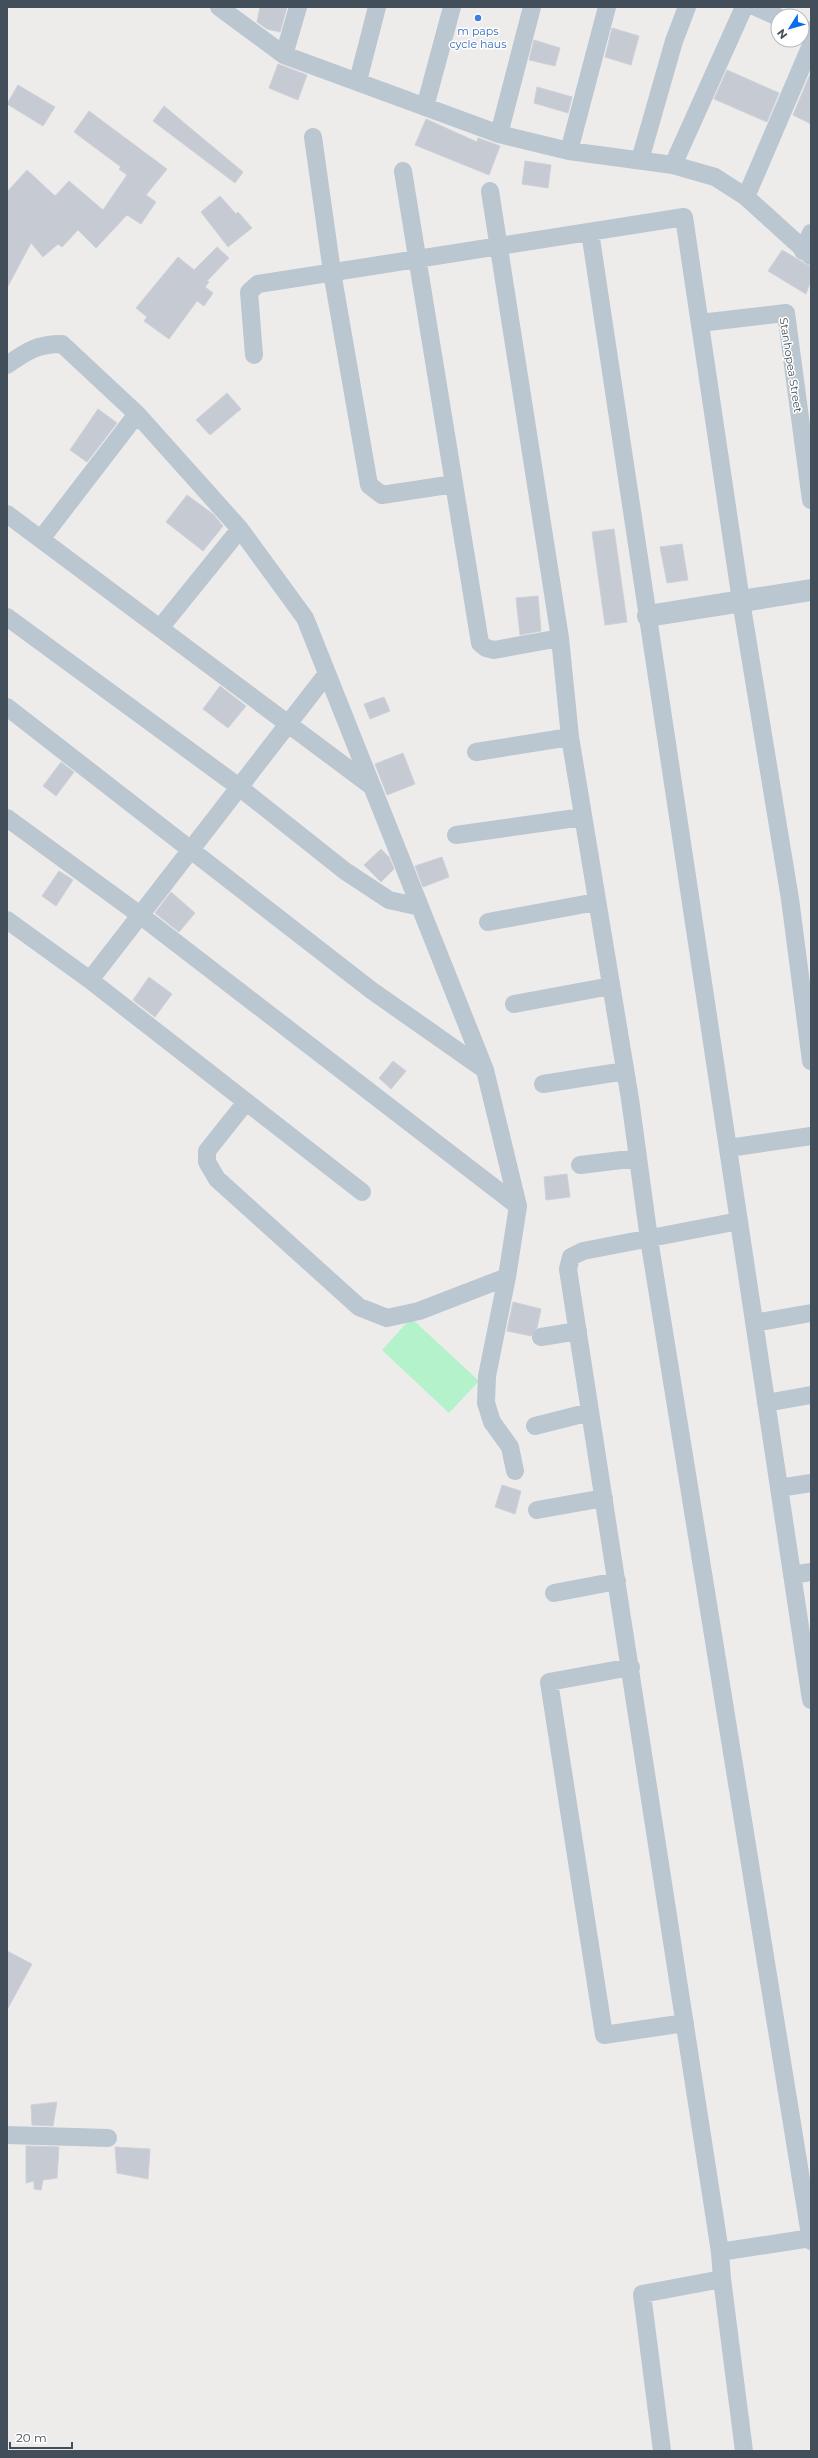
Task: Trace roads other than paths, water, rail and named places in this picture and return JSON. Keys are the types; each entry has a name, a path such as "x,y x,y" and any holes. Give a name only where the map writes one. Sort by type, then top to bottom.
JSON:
{"street":[{"path":"284,54 298,7"},
{"path":"358,81 377,7"},
{"path":"425,107 452,7"},
{"path":"499,134 532,7"},
{"path":"569,151 607,7"},
{"path":"640,160 674,41 687,7"},
{"path":"673,165 744,7"},
{"path":"756,7 770,13"},
{"path":"221,8 284,54 499,134 569,151 673,165 715,177 746,197 807,254"},
{"path":"746,197 811,45"},
{"path":"313,137 332,272 369,485 382,495 454,484"},
{"path":"403,171 480,643 486,648 494,650 560,638"},
{"path":"490,191 560,638 570,737 625,1071 649,1239 811,2241"},
{"path":"254,355 249,292 258,284 684,217 742,601 790,899 811,1061"},
{"path":"590,232 792,1575 808,1658 811,1700"},
{"path":"807,254 811,233"},
{"name":"Stanhopea Street","path":"700,324 786,314 811,500"},
{"path":"7,364 26,351 44,344 62,344 137,414 240,529 305,618 326,675 485,1070 518,1206 507,1277 487,1376 486,1402 492,1422 510,1447 516,1471"},
{"path":"41,539 137,414"},
{"path":"7,514 371,785"},
{"path":"160,628 240,529"},
{"path":"648,616 811,590"},
{"path":"7,617 239,787 358,879 389,900 420,908"},
{"path":"90,980 326,675"},
{"path":"7,707 371,990 485,1070"},
{"path":"476,752 570,737"},
{"path":"456,835 583,817"},
{"path":"7,818 140,915 518,1206"},
{"path":"488,922 596,902"},
{"path":"7,920 90,980 362,1192"},
{"path":"514,1004 610,986"},
{"path":"543,1084 625,1071"},
{"path":"246,1102 207,1151 207,1162 217,1179 359,1307 387,1318 419,1311 507,1277"},
{"path":"728,1148 811,1136"},
{"path":"580,1165 638,1158"},
{"path":"739,1221 583,1251 571,1257 568,1269 631,1667 720,2252 722,2279 744,2451"},
{"path":"754,1323 811,1314"},
{"path":"541,1337 578,1331"},
{"path":"766,1403 811,1395"},
{"path":"534,1426 590,1412"},
{"path":"779,1488 811,1484"},
{"path":"537,1510 604,1498"},
{"path":"792,1575 811,1572"},
{"path":"554,1593 617,1581"},
{"path":"631,1667 549,1682 604,2035 685,2023"},
{"path":"7,2135 108,2138"},
{"path":"720,2252 811,2238"},
{"path":"662,2451 642,2294 722,2279"}],"place":[{"name":"m paps cycle haus","path":"478,18"}]}
